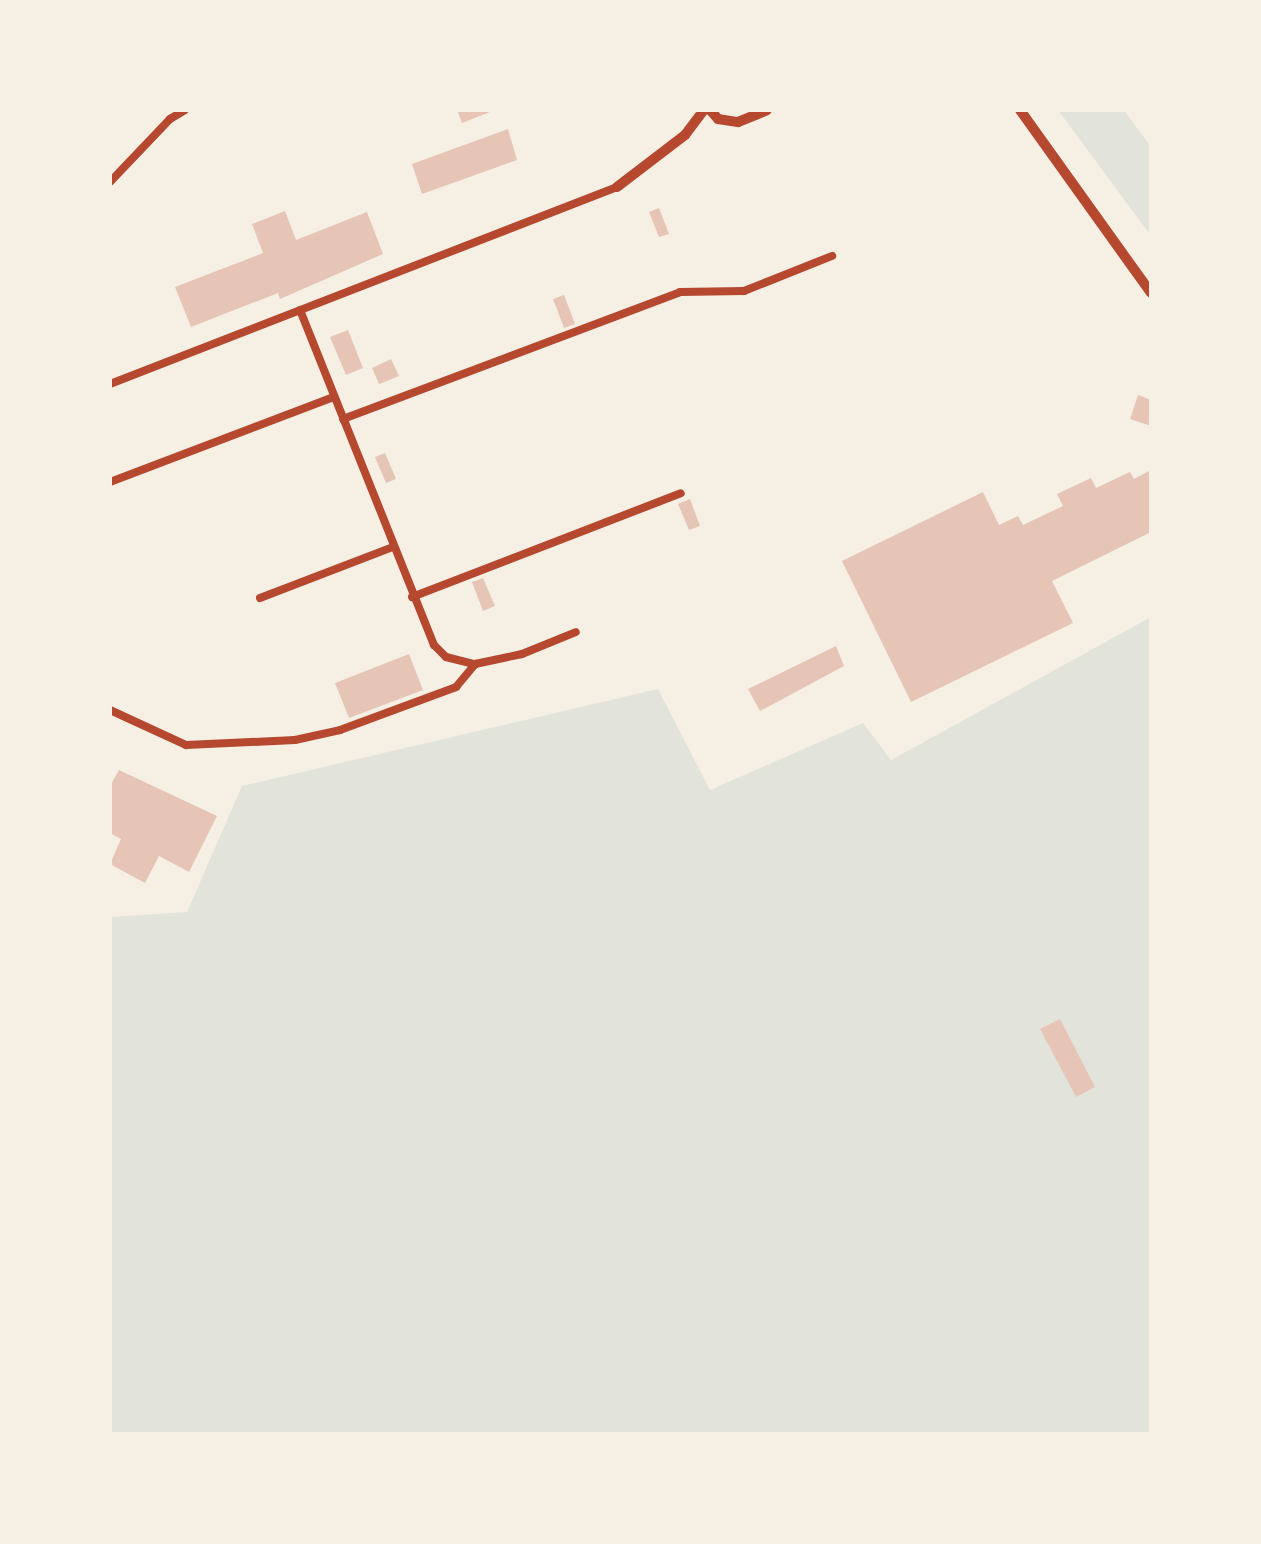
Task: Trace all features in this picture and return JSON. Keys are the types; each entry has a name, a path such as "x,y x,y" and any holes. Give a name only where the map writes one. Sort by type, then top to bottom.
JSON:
{"street":[{"path":"617,187 685,135 707,110 718,118 738,122 767,110"},
{"path":"1020,110 1151,293"}],"lane":[{"path":"110,182 170,119 185,110"},
{"path":"110,384 617,187"},
{"path":"342,419 680,292 744,291 832,256"},
{"path":"300,310 434,645 446,657 475,664 522,654 576,632"},
{"path":"110,482 334,397"},
{"path":"412,597 680,493"},
{"path":"260,598 392,548"},
{"path":"110,710 186,745 295,740 340,730 456,687 475,664"}],"shaded area":[{"path":"1058,110 1124,110 1151,147 1151,236"},
{"path":"1151,617 1151,1434 110,1434 110,917 187,912 242,786 658,689 710,790 863,723 891,760"}],"building":[{"path":"457,110 495,110 462,123"},
{"path":"508,129 517,160 422,194 412,164"},
{"path":"659,208 669,234 659,237 649,212"},
{"path":"285,211 296,240 367,212 383,254 280,299 278,293 191,327 175,287 263,253 252,224"},
{"path":"564,295 575,324 564,328 553,299"},
{"path":"348,330 363,368 346,375 330,337"},
{"path":"391,359 399,376 379,384 372,368"},
{"path":"1138,395 1151,400 1151,426 1130,419"},
{"path":"385,453 396,479 386,483 375,457"},
{"path":"1151,470 1151,532 1052,581 1073,623 911,702 842,561 983,492 999,525 1018,516 1023,525 1063,506 1057,494 1091,478 1096,488 1130,472 1134,479"},
{"path":"690,499 700,526 689,530 678,504"},
{"path":"483,578 495,606 483,611 472,582"},
{"path":"836,646 844,666 760,711 748,689"},
{"path":"409,654 423,690 349,718 335,683"},
{"path":"119,770 217,816 189,872 159,856 145,883 110,864 121,839 110,833 110,786"},
{"path":"1060,1019 1095,1087 1076,1097 1040,1029"}]}
